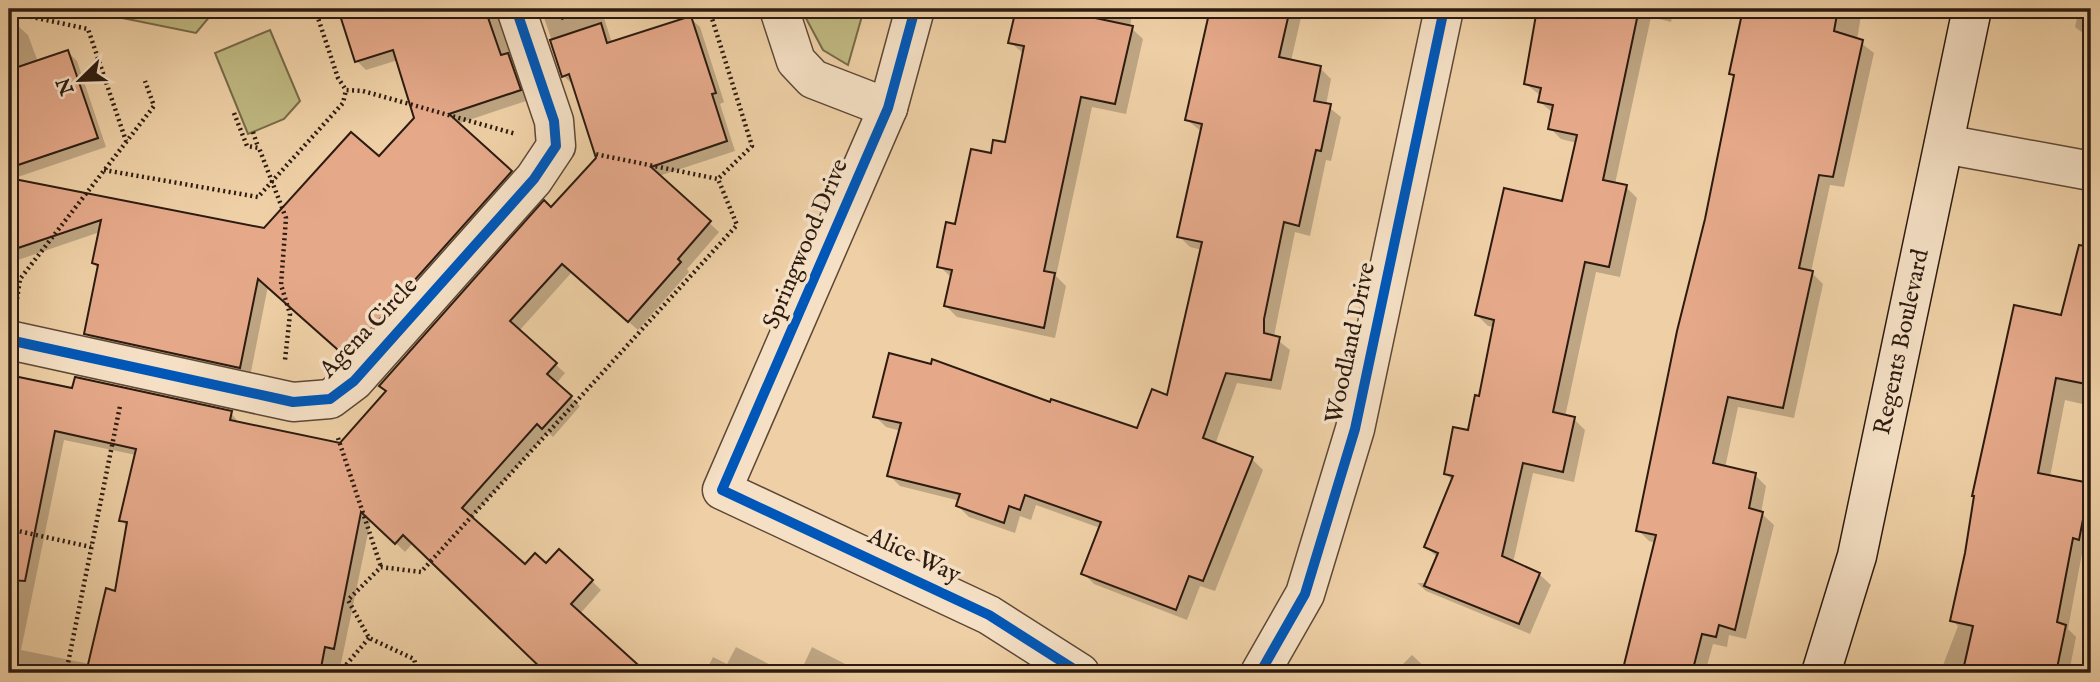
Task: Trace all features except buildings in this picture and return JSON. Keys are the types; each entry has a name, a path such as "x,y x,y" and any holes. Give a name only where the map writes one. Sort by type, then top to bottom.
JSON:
{"street":[{"name":"Agena Circle","path":"9,341 293,402 325,400 354,381 534,178 556,146 554,121 516,9"},
{"path":"779,9 796,61 813,79 888,108"},
{"name":"Springwood Drive","path":"722,490 888,108 915,9"},
{"name":"Woodland Drive","path":"1260,673 1305,594 1354,429 1444,9"},
{"name":"Regents Boulevard","path":"1821,673 1857,556 1972,9"},
{"path":"1944,144 2091,171"},
{"name":"Alice Way","path":"722,490 989,615 1080,673"}],"path":[{"path":"315,9 338,78 346,90"},
{"path":"709,9 752,146 718,178"},
{"path":"9,12 88,29 126,142"},
{"path":"9,341 20,279 153,106 145,81"},
{"path":"234,113 247,146 259,148"},
{"path":"253,132 286,218 281,285 290,314 290,332 279,399"},
{"path":"66,673 128,366"},
{"path":"325,400 381,567"},
{"path":"9,529 91,547"},
{"path":"339,673 369,638"}],"shaded area":[{"path":"78,9 216,9 196,33"},
{"path":"801,9 864,9 848,65 823,50"},
{"path":"270,30 300,101 284,119 248,134 215,53"}],"cycle path":[{"path":"9,340 293,402 330,399 354,381 534,179 556,146 554,121 516,9"},
{"path":"915,9 888,108 722,490 989,615 1080,673"},
{"path":"1260,673 1305,594 1355,429 1444,9"}]}
